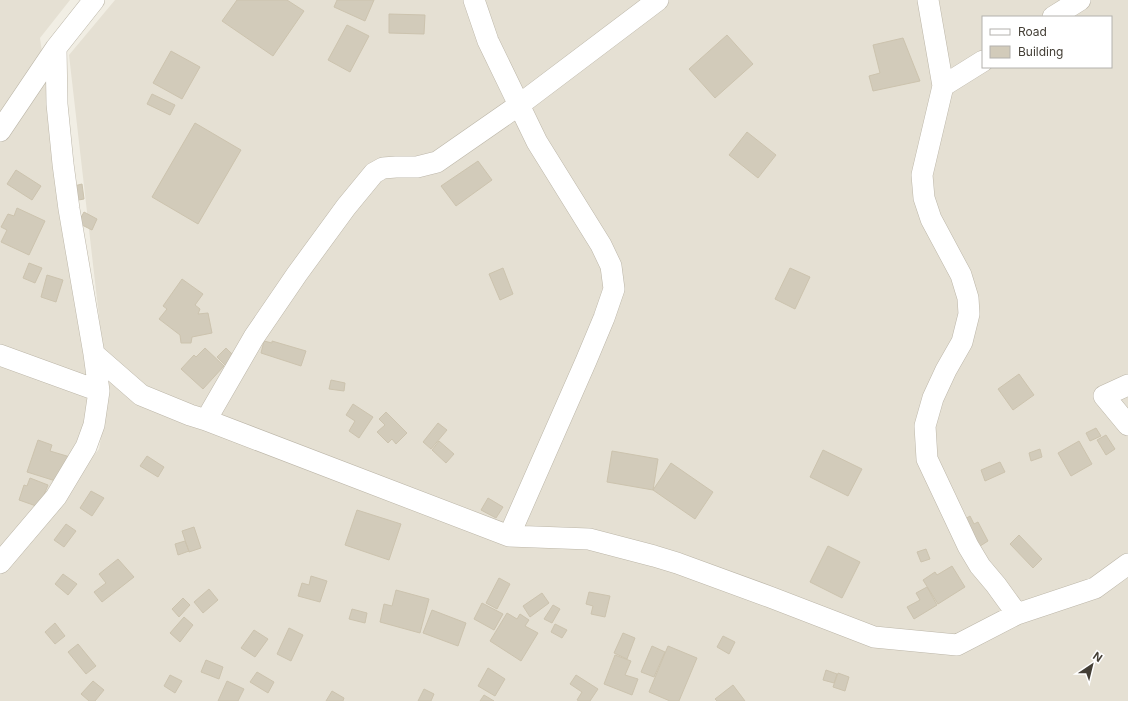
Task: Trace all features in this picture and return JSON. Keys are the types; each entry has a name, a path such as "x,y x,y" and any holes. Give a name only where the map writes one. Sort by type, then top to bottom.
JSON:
{"street":[{"path":"0,131 56,48 94,0"},
{"path":"474,0 488,41 537,142 611,266 614,288 604,318 508,536"},
{"path":"206,420 254,337 292,280 346,206 374,172 383,168 417,167 437,162 519,106 658,0"},
{"path":"928,0 943,86 922,175 924,198 931,219 961,275 968,298 968,314 962,342 946,370 933,398 925,426 927,459 968,546 980,566 1017,614"},
{"path":"1055,16 1080,0"},
{"path":"0,563 56,497 86,447 94,425 100,391 62,164 57,104 56,48"},
{"path":"943,86 982,62"},
{"path":"94,354 141,395 508,536 589,539 654,556 763,594 874,637 957,645 1017,614 1095,588 1128,564"},
{"path":"0,355 100,391"},
{"path":"1128,385 1104,396 1128,425"}],"shaded area":[{"path":"0,0 70,0 40,38 91,388 87,418 60,477 0,547"},
{"path":"115,0 1128,0 1128,701 0,701 0,569 99,449 108,395 69,55"}],"building":[{"path":"237,0 287,0 304,11 273,56 222,21"},
{"path":"337,0 374,0 365,21 334,7"},
{"path":"389,14 425,15 424,34 389,33"},
{"path":"347,25 369,36 350,72 328,60"},
{"path":"727,35 753,64 715,98 689,69"},
{"path":"903,38 920,81 873,91 869,76 880,73 873,45"},
{"path":"171,51 200,67 182,99 153,83"},
{"path":"152,94 175,105 170,115 147,104"},
{"path":"195,123 241,150 198,224 152,197"},
{"path":"747,132 776,155 758,178 729,155"},
{"path":"478,161 492,180 456,206 441,186"},
{"path":"16,170 41,186 32,200 7,184"},
{"path":"82,184 84,199 73,201 70,187"},
{"path":"17,208 45,221 29,255 1,242 7,230 1,227 8,214 14,216"},
{"path":"84,212 97,219 92,230 78,223"},
{"path":"29,263 42,268 35,283 23,278"},
{"path":"503,268 513,294 500,300 489,274"},
{"path":"790,268 810,277 795,309 775,299"},
{"path":"47,275 63,280 56,302 41,297"},
{"path":"182,279 203,294 195,305 200,309 198,314 208,313 212,333 192,337 191,343 181,343 180,335 159,319 167,309 163,306"},
{"path":"264,341 272,343 272,341 306,351 301,366 261,353"},
{"path":"205,348 224,366 203,389 181,369 194,355 196,357"},
{"path":"226,348 236,358 227,367 217,357"},
{"path":"1019,374 1034,395 1013,410 998,389"},
{"path":"331,380 345,383 344,391 329,389"},
{"path":"353,404 373,417 359,438 349,431 355,421 346,415"},
{"path":"386,412 407,433 396,444 392,439 388,443 377,432 385,425 379,419"},
{"path":"438,423 447,430 431,449 423,442"},
{"path":"1096,428 1101,436 1090,441 1086,433"},
{"path":"1106,435 1115,449 1106,455 1097,440"},
{"path":"38,440 52,445 50,451 70,457 62,483 27,472"},
{"path":"439,441 454,454 446,463 432,450"},
{"path":"1079,441 1092,464 1071,476 1058,453"},
{"path":"1040,449 1042,457 1031,461 1029,453"},
{"path":"823,450 862,469 848,496 810,477"},
{"path":"612,451 658,459 653,490 607,482"},
{"path":"147,456 164,467 158,477 140,466"},
{"path":"1000,462 1005,472 985,481 981,470"},
{"path":"671,463 713,492 695,519 653,490"},
{"path":"30,478 48,485 39,507 19,500 24,485 27,486"},
{"path":"91,491 104,498 92,516 80,508"},
{"path":"488,498 503,507 496,518 481,510"},
{"path":"357,510 401,524 389,560 345,545"},
{"path":"970,516 974,524 978,522 988,541 977,548 962,521"},
{"path":"66,524 76,531 64,547 54,540"},
{"path":"194,527 201,548 189,552 182,531"},
{"path":"1019,535 1042,559 1033,568 1010,544"},
{"path":"185,541 189,551 178,555 175,544"},
{"path":"828,546 860,562 842,598 810,582"},
{"path":"926,549 930,559 921,562 917,552"},
{"path":"118,559 134,577 102,602 94,592 106,583 99,574"},
{"path":"952,566 965,587 938,604 923,580 935,572 937,575"},
{"path":"63,574 77,584 68,595 55,584"},
{"path":"311,576 327,581 320,602 298,596 302,583 309,585"},
{"path":"499,578 510,584 497,609 486,603"},
{"path":"927,587 937,605 914,619 907,607 920,600 916,593"},
{"path":"209,589 218,600 203,613 194,602"},
{"path":"396,590 429,599 420,633 380,622 384,604 392,606"},
{"path":"589,592 610,596 605,617 591,614 593,606 586,604"},
{"path":"542,593 549,603 530,617 523,606"},
{"path":"183,598 190,605 179,617 172,609"},
{"path":"482,603 503,614 494,630 474,619"},
{"path":"553,605 560,609 552,623 544,619"},
{"path":"352,609 367,613 365,623 349,619"},
{"path":"432,610 466,623 458,646 423,633"},
{"path":"507,613 517,619 520,614 529,620 525,626 538,633 521,661 490,641"},
{"path":"184,617 193,625 180,642 170,633"},
{"path":"55,623 65,636 55,644 45,632"},
{"path":"555,624 567,630 562,638 551,632"},
{"path":"289,628 303,635 291,661 277,654"},
{"path":"254,630 268,639 255,657 241,648"},
{"path":"623,633 635,638 627,659 614,653"},
{"path":"723,636 735,642 729,654 717,647"},
{"path":"78,644 96,666 86,674 68,652"},
{"path":"652,646 665,652 654,677 641,672"},
{"path":"668,646 697,658 679,701 670,701 649,692"},
{"path":"615,655 631,661 625,675 638,679 632,695 604,684"},
{"path":"206,660 223,667 219,679 201,672"},
{"path":"488,668 505,679 495,696 478,686"},
{"path":"826,670 837,674 834,683 823,680"},
{"path":"257,672 274,682 268,693 250,682"},
{"path":"838,673 849,677 845,691 833,687"},
{"path":"170,675 182,681 175,693 164,686"},
{"path":"576,675 598,689 590,701 577,700 582,692 570,684"},
{"path":"93,681 104,690 95,701 89,701 81,694"},
{"path":"227,681 244,689 238,701 218,701"},
{"path":"733,685 745,701 717,701 715,699"},
{"path":"424,689 434,694 431,701 418,701"},
{"path":"332,691 344,698 343,701 326,701"},
{"path":"484,695 494,701 480,701"}]}
